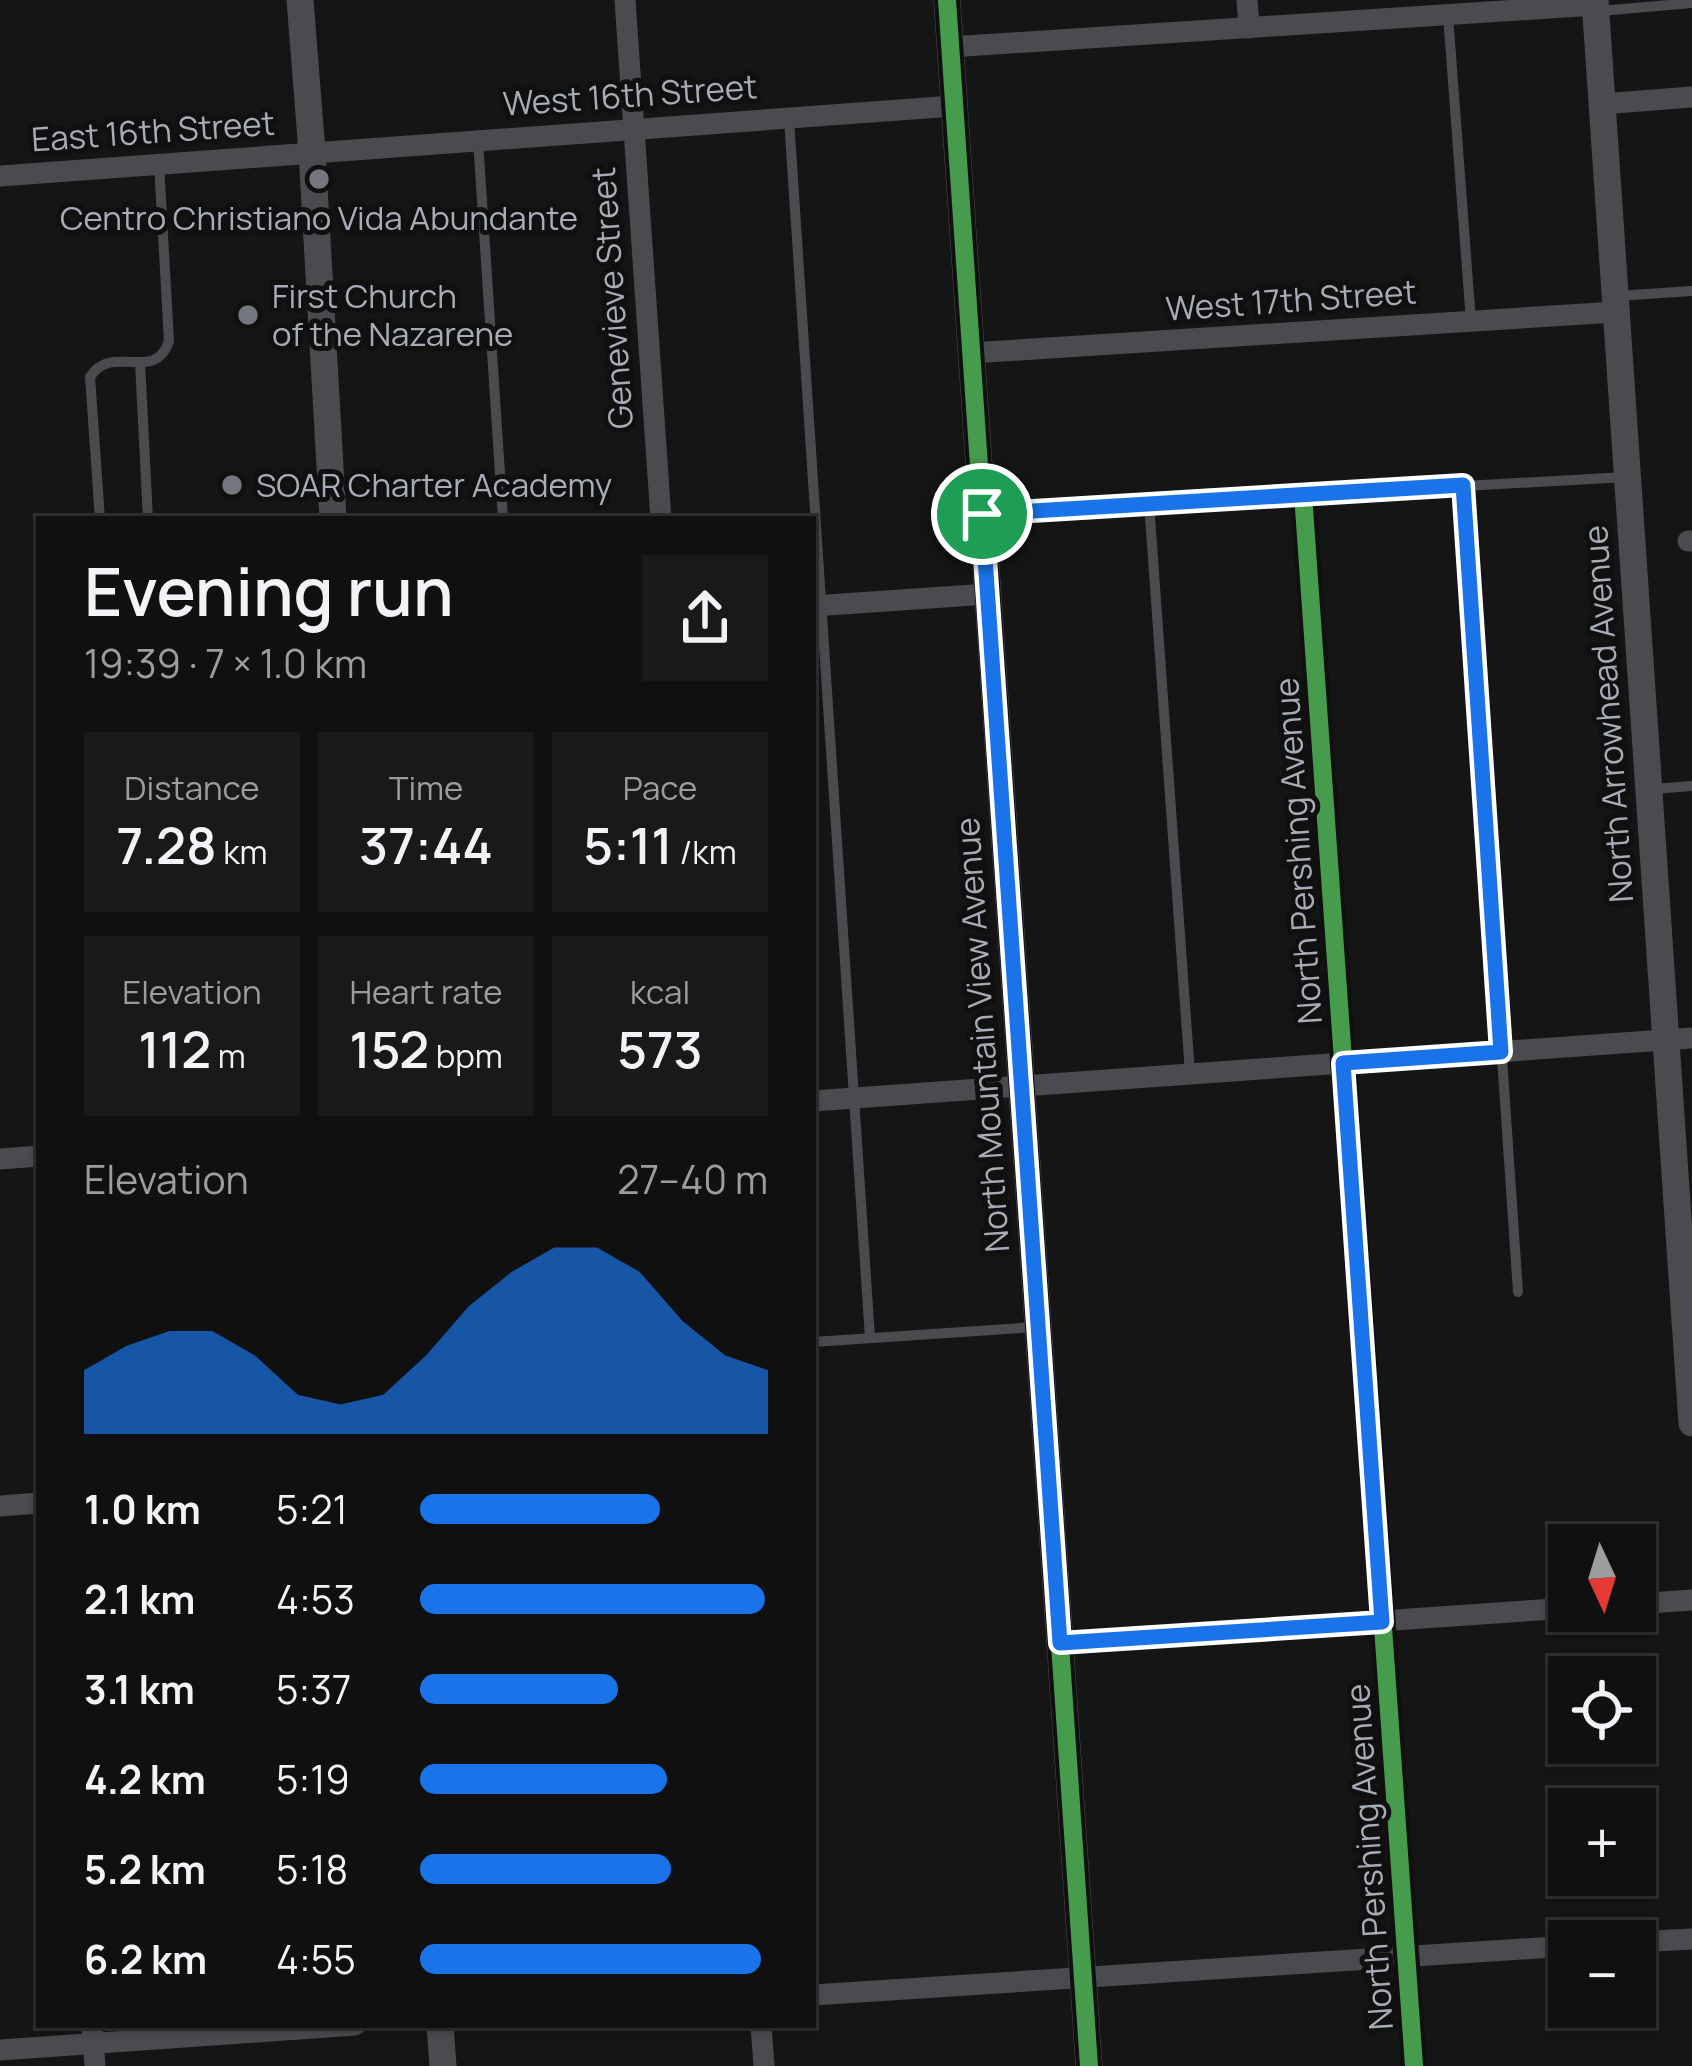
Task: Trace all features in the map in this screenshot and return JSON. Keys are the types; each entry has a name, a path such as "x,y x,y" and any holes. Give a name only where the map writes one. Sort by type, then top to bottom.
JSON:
{"street":[{"path":"300,0 334,516"},
{"name":"Genevieve Street","path":"625,0 661,516"},
{"name":"North Mountain View Avenue","path":"947,0 1089,2066"},
{"path":"1247,0 1249,28"},
{"path":"950,47 1596,6"},
{"name":"North Arrowhead Avenue","path":"1596,6 1650,789 1679,1039 1692,1423"},
{"path":"1602,104 1692,97"},
{"name":"West 16th Street","path":"312,152 954,106"},
{"name":"East 16th Street","path":"0,176 312,152"},
{"name":"West 17th Street","path":"971,353 1471,322 1615,304"},
{"name":"North Pershing Avenue","path":"1303,494 1414,2066"},
{"path":"817,605 988,594"},
{"path":"816,1101 1679,1039"},
{"path":"0,1159 36,1156"},
{"path":"0,1506 36,1503"},
{"path":"1656,1603 1692,1600"},
{"path":"1060,1643 1548,1610"},
{"path":"1656,1941 1692,1939"},
{"path":"816,1995 1548,1947"},
{"path":"0,2050 316,2028"},
{"path":"440,2028 443,2066"},
{"path":"761,2028 764,2066"}],"lane":[{"path":"1596,6 1692,3"},
{"path":"1448,15 1471,322"},
{"path":"789,116 812,516"},
{"path":"478,140 503,516"},
{"path":"100,516 90,377 106,362 156,361 164,356 169,341 159,164"},
{"path":"1615,304 1692,291"},
{"path":"140,362 148,516"},
{"path":"982,514 1627,477"},
{"path":"1463,485 1518,1292"},
{"path":"1149,502 1190,1075"},
{"path":"817,605 870,1338"},
{"path":"1650,789 1692,786"},
{"path":"816,1342 1038,1327"}],"cycle path":[{"path":"947,0 1089,2066"},
{"path":"1303,494 1414,2066"}],"place":[{"name":"Centro Christiano Vida Abundante","path":"319,179"},
{"name":"First Church of the Nazarene","path":"248,315"},
{"name":"SOAR Charter Academy","path":"232,485"}],"route":[{"path":"1463,485 1501,1052 1343,1063 1382,1622 1060,1643 982,514 1463,485"}]}
